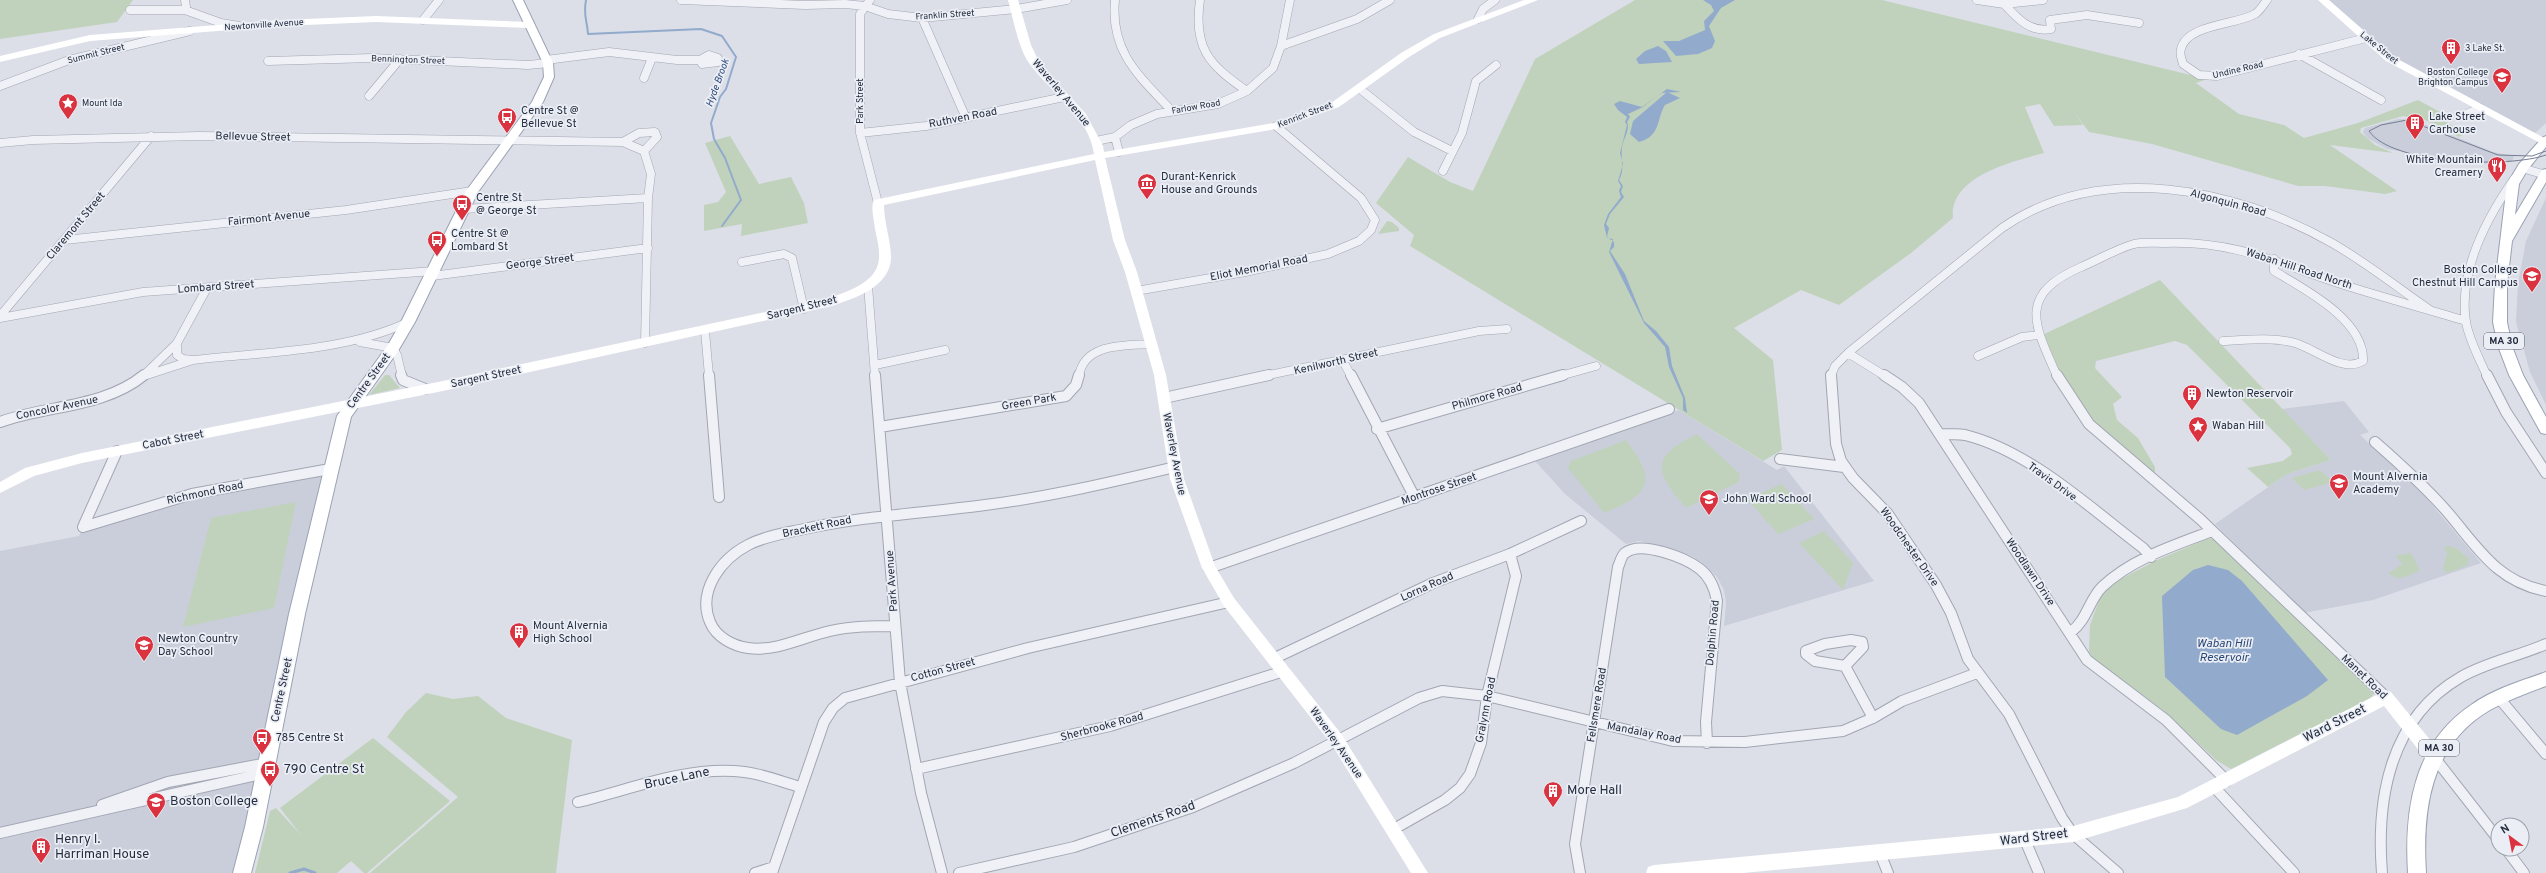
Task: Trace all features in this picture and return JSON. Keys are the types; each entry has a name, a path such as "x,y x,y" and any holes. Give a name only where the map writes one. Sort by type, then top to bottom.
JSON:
{"main road":[{"name":"Centre Street","path":"242,873 266,768 297,614 340,427 350,405 393,348 408,322 472,191 541,95 549,77 547,62 518,0"},
{"name":"MA 30","path":"2545,142 2519,172 2512,188 2507,244 2500,296 2502,333 2518,380 2546,429"},
{"name":"MA 30","path":"2507,244 2530,198 2546,174"},
{"name":"MA 30","path":"2417,873 2414,834 2416,807 2434,757 2445,740 2464,719 2476,710 2499,698 2546,679"}],"street":[{"path":"423,20 439,0"},
{"name":"Franklin Street","path":"680,0 805,5 844,2 865,6 888,14 922,18 1014,5 1067,0"},
{"name":"Park Street","path":"870,0 860,14 860,132 878,202"},
{"path":"1115,0 1113,25 1120,51 1172,111"},
{"path":"1200,0 1197,28 1203,51 1219,70 1247,91"},
{"name":"Farlow Road","path":"1096,141 1115,137 1144,119 1172,111 1218,104 1247,91 1273,68 1281,46 1290,0"},
{"path":"1281,46 1296,39 1357,20 1390,0"},
{"path":"1478,19 1483,9 1495,0"},
{"name":"Kenrick Street","path":"1100,156 1276,126 1320,111 1360,89 1419,45 1478,19 1533,0"},
{"path":"1977,0 2004,4 2042,0"},
{"name":"Undine Road","path":"2267,0 2259,11 2248,18 2198,32 2188,37 2180,50 2182,62 2196,74 2212,77 2366,38"},
{"name":"Lake Street","path":"2323,0 2396,63 2545,142"},
{"path":"2004,4 2027,25 2046,31 2051,29 2050,20 2087,15 2139,23"},
{"name":"Waverley Avenue","path":"1014,5 1026,44 1035,66 1082,116 1096,141 1119,240 1136,291 1151,344 1164,398 1174,467 1182,498 1208,568 1229,602 1275,658 1337,740 1394,829 1420,873"},
{"path":"130,10 185,6 221,23 240,26"},
{"path":"922,18 966,118"},
{"name":"Newtonville Avenue","path":"0,59 90,38 240,26 337,20 423,20 530,25"},
{"name":"Summit Street","path":"0,86 39,68 70,59 194,30"},
{"path":"1282,35 1296,39"},
{"name":"Bennington Street","path":"268,61 340,58 400,59 528,65 609,52 652,58 700,60"},
{"path":"2299,54 2381,100"},
{"path":"644,78 652,58"},
{"path":"369,96 400,59"},
{"path":"1443,171 1468,118 1470,100 1476,81 1496,65"},
{"path":"1360,89 1404,127 1436,145 1452,151"},
{"name":"Ruthven Road","path":"860,132 875,133 966,118 1064,97"},
{"path":"2462,116 2480,108"},
{"name":"Eliot Memorial Road","path":"1136,291 1245,272 1328,254 1359,241 1371,230 1375,220 1361,198 1276,126"},
{"path":"623,142 639,133 655,132 658,137 644,151"},
{"name":"Bellevue Street","path":"0,143 151,136 506,142 623,142"},
{"name":"Claremont Street","path":"0,317 151,136"},
{"path":"1115,137 1119,152"},
{"path":"623,142 644,151 651,174 648,198 645,343"},
{"path":"878,202 1100,156"},
{"path":"2546,174 2519,172 2497,203 2476,249 2469,276 2466,321 2489,380 2519,433 2546,473"},
{"name":"Algonquin Road","path":"1968,256 2022,215 2076,194 2142,188 2170,190 2233,202 2295,225 2346,252 2430,310"},
{"name":"Fairmont Avenue","path":"65,240 346,210 472,191"},
{"path":"463,209 648,198"},
{"name":"Sargent Street","path":"350,405 705,331 804,309 841,299 868,286 884,266 885,257 877,217 878,202"},
{"name":"Waban Hill Road North","path":"2212,531 2089,424 2066,394 2039,335 2037,311 2040,296 2046,287 2063,275 2134,244 2176,242 2216,244 2274,259 2345,285 2466,321"},
{"name":"George Street","path":"433,273 648,248"},
{"path":"742,262 784,254 792,258 804,309"},
{"name":"Woodchester Drive","path":"1968,256 1848,353 1835,366 1830,386 1836,444 1844,467 1888,514 1936,585 1951,613 1966,653 1977,673 2009,714 2062,818 2073,834 2118,873"},
{"path":"2223,341 2289,341 2344,364 2358,365 2363,361 2363,347 2351,329 2314,295 2274,272 2274,259"},
{"name":"Lombard Street","path":"0,317 137,293 433,273"},
{"name":"Park Avenue","path":"868,286 888,516 900,682 916,769 942,873"},
{"name":"Concolor Avenue","path":"0,422 22,414 105,397 142,377 176,343 207,288"},
{"path":"142,377 193,360 352,342 387,332 408,322"},
{"name":"Kenilworth Street","path":"1164,398 1473,333 1507,329"},
{"path":"705,331 719,497"},
{"path":"1978,356 2022,337 2039,335"},
{"path":"352,342 393,348 398,356 399,372 403,380 425,389"},
{"path":"176,343 177,355 183,359 193,360"},
{"name":"Green Park","path":"880,427 1066,396 1073,391 1079,383 1080,366 1089,354 1104,349 1151,344"},
{"path":"875,365 945,350"},
{"name":"Woodlawn Drive","path":"1848,353 1911,394 1940,434 2071,632 2090,664 2166,720 2294,873"},
{"path":"1343,361 1377,429 1415,498"},
{"name":"Philmore Road","path":"1377,429 1596,366"},
{"name":"Cabot Street","path":"0,488 46,467 117,451 350,405"},
{"name":"Montrose Street","path":"1208,568 1415,498 1669,409"},
{"name":"Travis Drive","path":"1940,434 1954,432 1971,436 2011,453 2042,473 2143,548 2151,558"},
{"path":"2375,442 2432,495 2480,553 2498,570 2520,584 2546,591"},
{"name":"Richmond Road","path":"117,451 82,527 192,494 330,469"},
{"path":"1780,459 1844,467"},
{"name":"Brackett Road","path":"895,626 829,631 775,647 751,648 732,643 715,632 708,618 706,601 712,581 720,567 734,555 751,544 824,524 987,505 1051,495 1174,467"},
{"name":"Lorna Road","path":"1275,658 1433,583 1510,554 1581,521"},
{"path":"2071,632 2078,627 2095,594 2108,581 2124,570 2212,531"},
{"name":"Manet Road","path":"2212,531 2386,698 2410,725 2490,829"},
{"name":"Fellsmere Road","path":"1580,873 1575,844 1618,567 1625,553 1638,548"},
{"name":"Dolphin Road","path":"1638,548 1687,561 1704,573 1715,590 1717,601 1706,722 1707,743"},
{"name":"Gralynn Road","path":"1394,829 1445,800 1466,782 1480,743 1487,696 1516,576 1510,554"},
{"name":"Cotton Street","path":"773,870 800,787 824,722 833,708 845,698 858,693 1035,647 1229,602"},
{"path":"1849,639 1860,640 1863,647 1845,666 1815,661 1806,654 1806,651 1813,647 1849,639"},
{"path":"2382,873 2380,823 2384,781 2394,754 2410,725 2432,701 2461,678 2546,644"},
{"path":"1845,666 1873,718"},
{"name":"Sherbrooke Road","path":"916,769 1110,726 1284,671"},
{"name":"Mandalay Road","path":"1337,740 1419,698 1450,691 1487,696 1673,741 1707,743 1745,742 1834,733 1873,718 1902,701 1977,673"},
{"name":"Ward Street","path":"1654,873 2025,840 2073,834 2169,808 2221,784 2386,698"},
{"path":"2499,698 2546,754"},
{"name":"Clements Road","path":"960,873 1074,847 1163,818 1244,786 1337,740"},
{"path":"0,833 266,768"},
{"name":"Bruce Lane","path":"578,802 694,773 714,771 736,771 800,787"},
{"path":"2025,840 2039,873"},
{"path":"1880,853 1888,873"},
{"path":"2512,857 2524,873"},
{"path":"755,873 773,870"}],"shaded area":[{"name":"Boston College Brighton Campus","path":"2327,0 2546,0 2546,123 2535,133 2529,132 2396,60"},
{"path":"2398,119 2414,120 2493,152 2514,156 2512,162 2482,164 2387,149 2367,138 2363,132 2365,128"},
{"name":"Boston College Chestnut Hill Campus","path":"2546,198 2546,405 2530,372 2516,322 2518,284 2526,241"},
{"name":"Mount Alvernia Academy","path":"2344,401 2369,432 2360,435 2417,487 2481,563 2373,600 2304,613 2215,524 2287,474 2331,460 2282,409"},
{"name":"John Ward School","path":"1679,410 1777,470 1784,466 1874,581 1724,626 1726,603 1724,590 1717,577 1705,565 1694,557 1674,549 1639,541 1626,544 1565,494 1535,461"},
{"name":"Newton Country Day School","path":"330,469 242,873 0,873 0,551 79,536 83,527 140,509"}],"green space":[{"path":"0,0 133,0 117,22 0,39"},
{"path":"1635,0 1882,0 2207,79 2196,83 2239,114 2284,125 2304,138 2358,123 2418,100 2453,119 2445,121 2465,133 2459,137 2425,120 2403,116 2361,128 2360,132 2375,145 2393,153 2330,145 2397,191 2385,194 2325,186 2298,186 2152,144 2089,132 2074,112 2083,125 2054,126 2040,104 2025,107 2044,153 2001,166 1972,181 1961,191 1955,203 1953,218 1911,253 1839,305 1801,290 1734,328 1773,360 1782,450 1763,461 1410,246 1414,235 1376,203 1408,157 1450,182 1473,191 1535,59"},
{"path":"730,136 759,184 791,177 804,203 808,223 741,236 742,224 704,231 704,205 718,202 726,192 705,143"},
{"path":"1387,221 1392,222 1399,228 1399,231 1378,234"},
{"path":"2160,280 2331,460 2287,474 2268,487 2247,468 2283,461 2292,454 2290,448 2187,345 2175,341 2096,361 2095,368 2122,397 2113,404 2117,420 2138,438 2155,467 2155,477 2098,430 2065,389 2042,335"},
{"path":"385,375 389,375 400,388 369,395"},
{"path":"1697,434 1740,474 1739,482 1686,508 1668,484 1663,474 1662,466 1664,458 1671,450"},
{"path":"1626,440 1643,466 1645,477 1644,485 1640,493 1604,513 1568,468 1571,461"},
{"path":"2320,470 2333,482 2304,490 2292,478"},
{"path":"1782,484 1814,519 1778,534 1747,499"},
{"path":"296,502 274,608 183,627 211,518"},
{"path":"1824,531 1853,563 1843,590 1799,543"},
{"path":"2209,538 2217,540 2374,694 2369,699 2231,769 2216,760 2163,710 2116,675 2097,664 2089,652 2090,625 2099,600 2113,583 2157,560"},
{"path":"2448,546 2456,548 2469,559 2468,565 2447,573 2443,569 2447,553 2444,548"},
{"path":"2411,553 2420,570 2400,578 2392,576 2389,573 2403,564 2395,556"},
{"path":"426,693 453,699 478,696 506,718 572,740 556,873 370,873 458,797 387,737 406,712"},
{"path":"373,738 450,801 367,873 364,873 351,861 337,873 255,873 270,811 276,808 301,835 280,808"}],"water":[{"path":"1703,0 1735,0 1721,8 1709,26 1715,41 1712,48 1698,54 1676,56 1663,41 1679,41 1705,30 1704,21 1714,11 1711,5"},
{"path":"1658,46 1666,51 1672,62 1639,64 1636,59 1645,51"},
{"path":"1667,89 1681,92 1661,93"},
{"path":"1667,92 1680,98 1665,105 1655,132 1651,136 1639,142 1630,134 1633,121"},
{"path":"1655,97 1643,107 1628,114 1630,117 1627,122 1628,130 1622,148 1622,160 1620,153 1627,125 1625,122 1627,117 1618,110 1614,104 1620,101 1642,107"},
{"path":"1622,166 1619,180 1623,186 1621,192 1624,197 1610,214 1606,224 1609,228 1608,238 1604,225 1608,214 1621,197 1619,191 1621,186 1618,181"},
{"path":"1613,241 1614,247 1610,251 1625,274 1644,321 1656,331 1669,347 1672,366 1685,398 1687,413 1683,410 1683,398 1669,367 1665,347 1644,323 1609,252"},
{"name":"Waban Hill Reservoir","path":"2208,565 2228,570 2242,581 2328,680 2307,696 2237,735 2221,729 2165,677 2162,596 2193,570"}],"waterway":[{"name":"Hyde Brook","path":"586,0 585,14 588,34 701,29 722,36 736,57 726,89 720,97 711,123 714,139 725,158 741,200 722,226"},
{"path":"290,873 304,869 315,873"}],"tram line":[{"path":"2546,151 2532,156 2498,155 2407,120 2381,125 2369,131 2382,142 2401,151 2453,161 2506,162 2546,155"}],"place":[{"name":"3 Lake St.","path":"2451,65"},
{"name":"Boston College Brighton Campus","path":"2502,94"},
{"name":"Mount Ida","path":"68,120"},
{"name":"Centre St @ Bellevue St","path":"507,134"},
{"name":"Lake Street Carhouse","path":"2415,140"},
{"name":"White Mountain Creamery","path":"2497,183"},
{"name":"Durant-Kenrick House and Grounds","path":"1147,200"},
{"name":"Centre St @ George St","path":"462,221"},
{"name":"Centre St @ Lombard St","path":"437,257"},
{"name":"Boston College Chestnut Hill Campus","path":"2532,293"},
{"name":"Newton Reservoir","path":"2192,411"},
{"name":"Waban Hill","path":"2198,443"},
{"name":"Mount Alvernia Academy","path":"2339,500"},
{"name":"John Ward School","path":"1709,516"},
{"name":"Mount Alvernia High School","path":"519,649"},
{"name":"Newton Country Day School","path":"144,662"},
{"name":"785 Centre St","path":"262,755"},
{"name":"790 Centre St","path":"270,787"},
{"name":"More Hall","path":"1553,808"},
{"name":"Boston College","path":"156,819"},
{"name":"Henry I. Harriman House","path":"41,864"}]}
